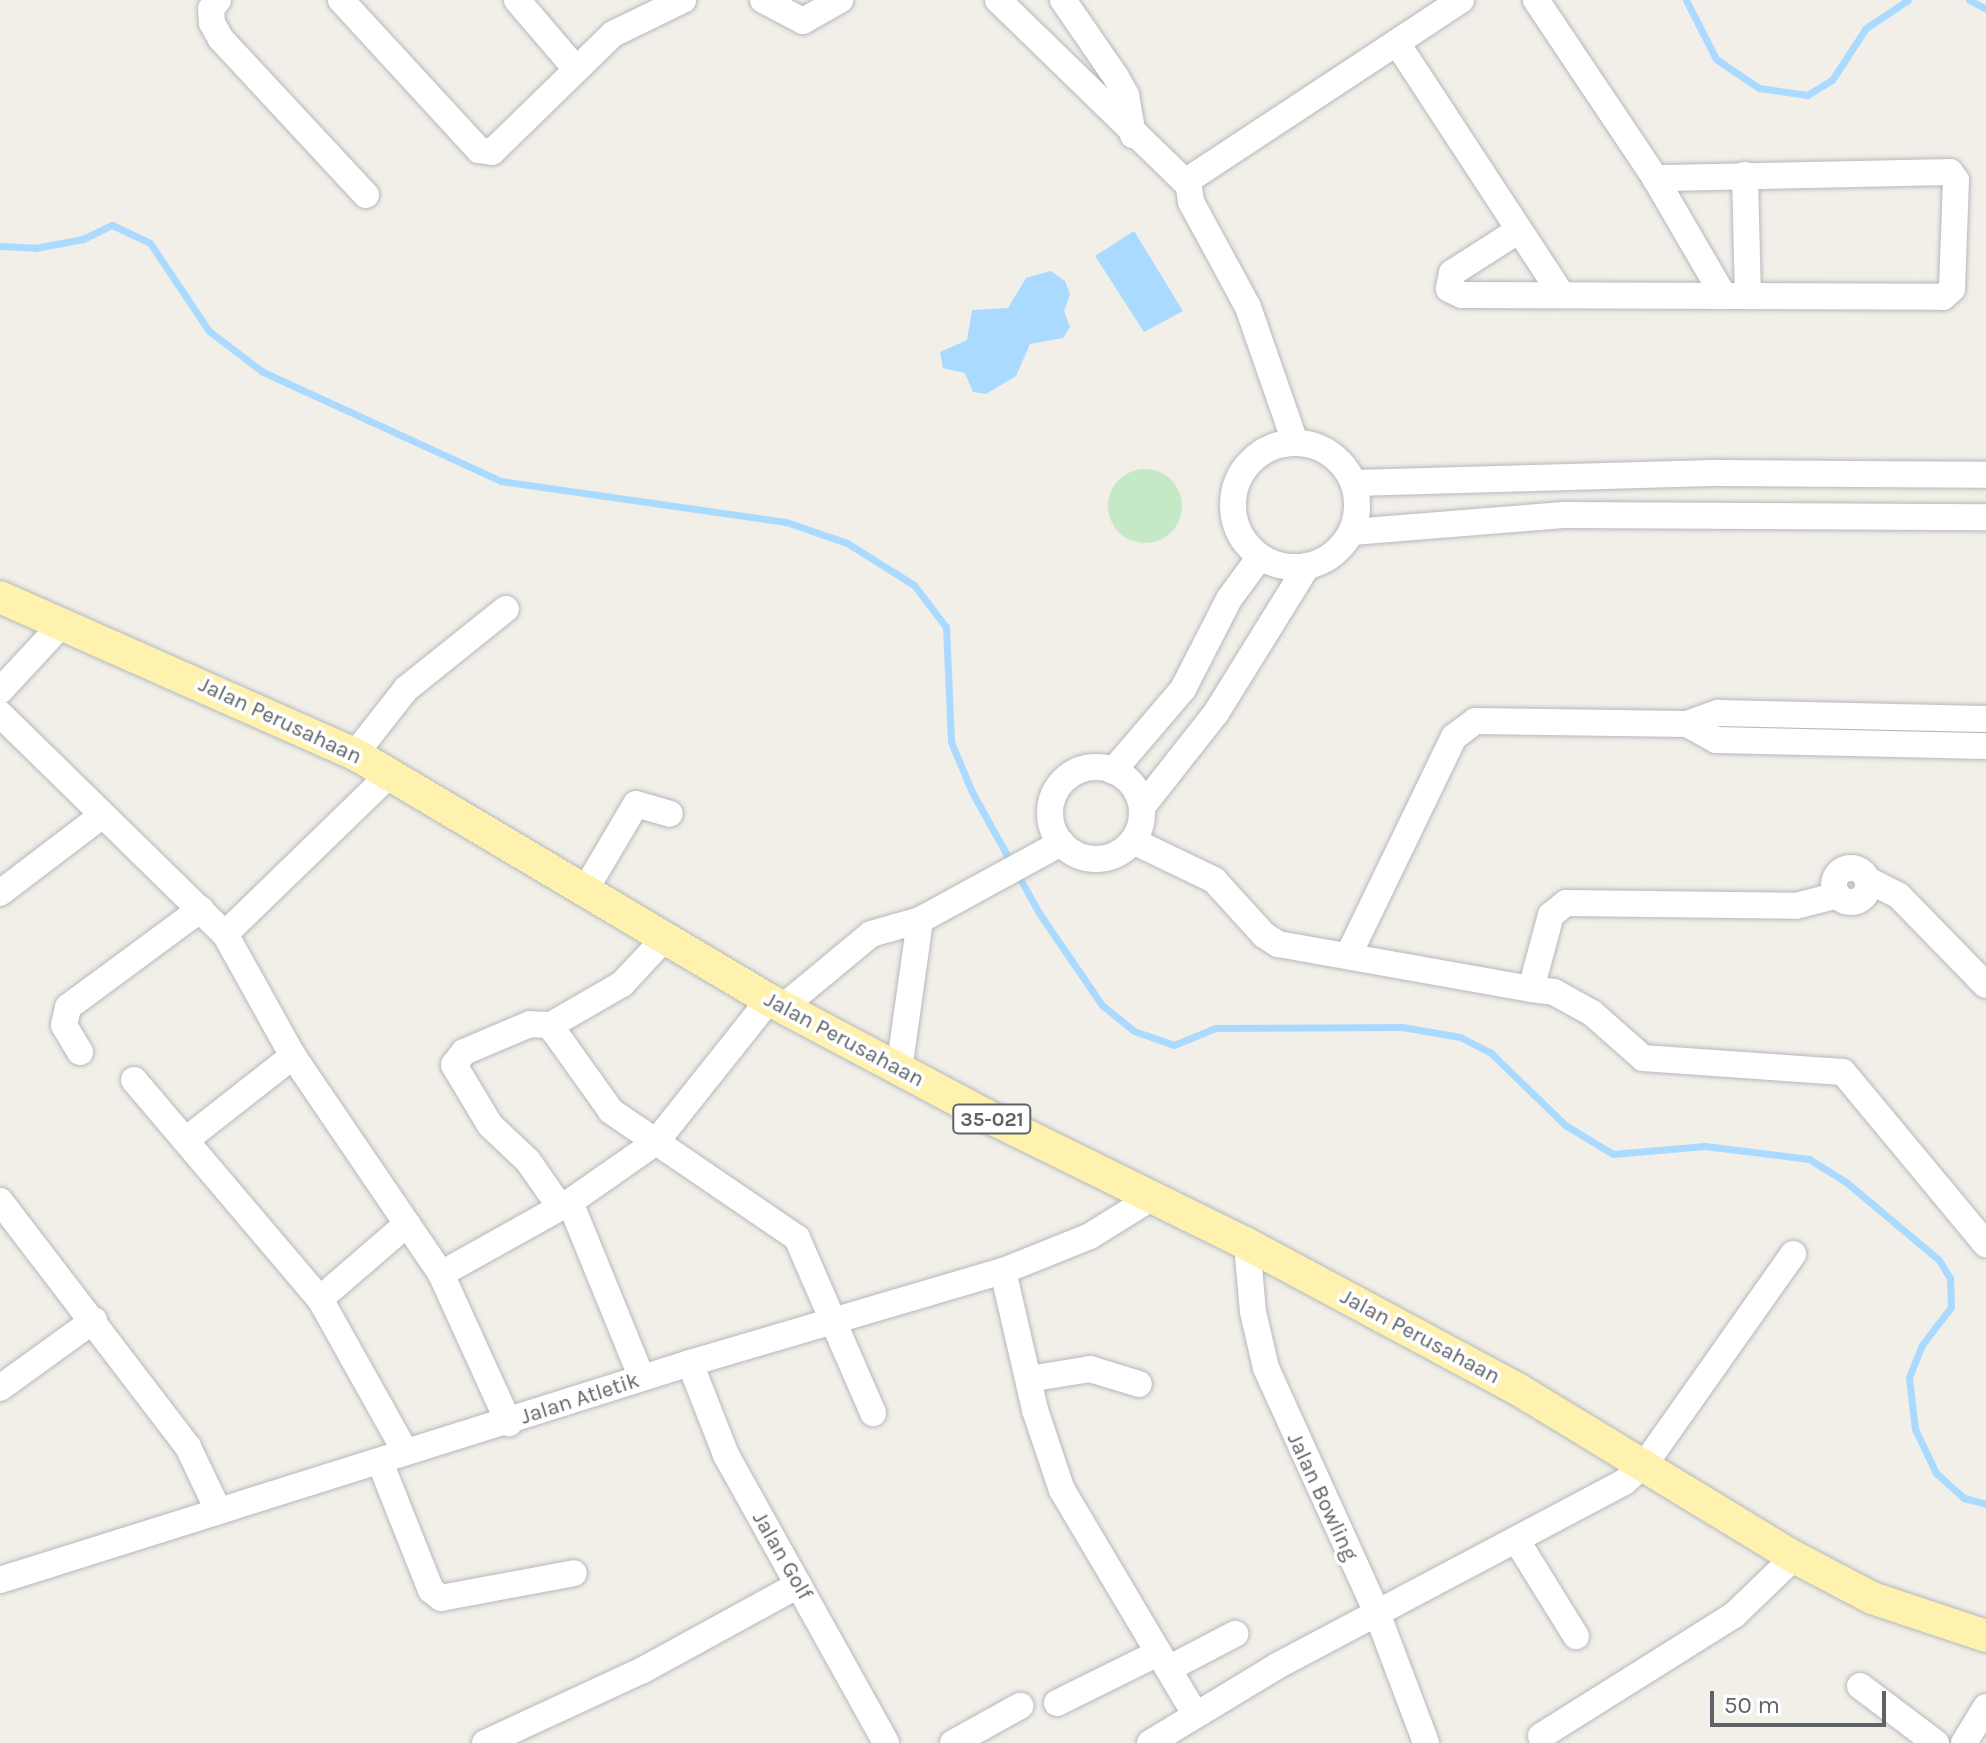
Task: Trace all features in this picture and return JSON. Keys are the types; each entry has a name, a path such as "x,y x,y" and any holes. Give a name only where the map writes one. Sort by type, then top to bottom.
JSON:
{"main road":[{"name":"Jalan Perusahaan","path":"0,597 355,754 776,1004 899,1070 1247,1244 1645,1464 1794,1557 1872,1598 1986,1636"}],"street":[{"path":"218,0 211,9 212,23 221,39 366,195"},
{"path":"341,0 479,150 502,148 575,68 613,34 683,0"},
{"path":"517,0 575,68"},
{"path":"763,0 803,21 840,0"},
{"path":"998,0 1133,135 1187,184 1191,202 1248,307 1295,442"},
{"path":"1063,0 1126,95 1133,135"},
{"path":"1187,184 1193,172 1461,0"},
{"path":"1536,0 1735,294"},
{"path":"1397,43 1516,232 1560,292"},
{"path":"1516,232 1452,273 1448,286 1462,295 1560,292 1945,297 1953,286 1956,180 1948,172 1655,178"},
{"path":"1735,294 1745,175"},
{"path":"1295,442 1330,453 1354,483 1357,516 1352,532 1335,553 1307,566 1290,567 1260,557 1236,526 1235,487 1257,455 1295,442"},
{"path":"1354,483 1721,473 1986,475"},
{"path":"1352,532 1563,515 1986,517"},
{"path":"1113,771 1183,689 1229,599 1260,557"},
{"path":"441,1274 564,1203 656,1142 776,1004 862,939 891,925 920,920 1050,848 1089,859 1121,852 1133,841 1142,807 1216,713 1307,566"},
{"path":"355,754 406,689 506,609"},
{"path":"0,691 63,623"},
{"path":"1349,954 1460,729 1486,719 1687,724 1718,713 1986,719"},
{"path":"0,714 225,934 293,1056 441,1274 509,1423"},
{"path":"1687,724 1716,740 1986,746"},
{"path":"1050,848 1050,812 1055,791 1080,770 1113,771 1132,785 1142,807"},
{"path":"225,934 391,773"},
{"path":"584,892 636,804 670,814"},
{"path":"0,893 101,816"},
{"path":"1133,841 1214,880 1270,940 1554,992 1592,1013 1643,1058 1827,1067 1843,1072 1986,1244"},
{"path":"1531,989 1551,915 1566,903 1796,906 1838,895 1847,902 1859,900 1867,892 1868,880 1899,896 1986,985"},
{"path":"80,1052 64,1025 68,1007 201,909"},
{"path":"899,1070 920,920"},
{"path":"642,1378 564,1203 528,1161 490,1125 454,1065 457,1056 530,1024 553,1025 622,984 664,939"},
{"path":"553,1025 604,1105 797,1238 873,1413"},
{"path":"187,1139 293,1056"},
{"path":"134,1080 162,1120 187,1139 320,1299 405,1451"},
{"name":"Jalan Atletik","path":"0,1580 380,1462 405,1451 509,1423 690,1363 1003,1271 1090,1236 1151,1198"},
{"path":"0,1201 94,1320 198,1463 218,1510"},
{"path":"320,1299 407,1224"},
{"name":"Jalan Bowling","path":"1247,1244 1253,1312 1266,1368 1377,1613 1426,1743"},
{"path":"1150,1743 1195,1714 1377,1613 1599,1498 1645,1464 1793,1254"},
{"path":"1003,1271 1029,1379 1062,1490 1195,1714"},
{"path":"0,1388 94,1320"},
{"name":"Jalan Golf","path":"690,1363 726,1455 886,1743"},
{"path":"1029,1379 1090,1369 1139,1384"},
{"path":"380,1462 431,1590 441,1598 574,1573"},
{"path":"1517,1541 1576,1636"},
{"path":"1541,1736 1713,1630 1763,1592 1794,1557"},
{"path":"485,1743 643,1670 798,1585"},
{"path":"1057,1703 1235,1634"},
{"path":"1860,1686 1936,1743"},
{"path":"953,1743 1020,1706"},
{"path":"1964,1743 1986,1707"}],"green space":[{"path":"1145,469 1159,472 1171,480 1179,492 1182,506 1179,520 1171,532 1159,540 1145,543 1131,540 1119,532 1111,520 1108,506 1111,492 1119,480 1131,472"}],"water":[{"path":"1134,231 1183,311 1144,332 1095,256"},
{"path":"1051,271 1065,281 1070,294 1064,311 1070,327 1063,338 1030,344 1016,376 986,394 973,392 965,373 943,368 940,352 967,340 972,310 1008,308 1026,278"}],"waterway":[{"path":"1686,0 1716,59 1759,88 1807,95 1832,80 1866,28 1908,0"},
{"path":"1969,0 1986,9"},
{"path":"0,246 35,248 83,239 112,225 150,243 209,331 263,372 501,481 786,522 847,543 914,585 946,627 951,742 972,792 1039,913 1102,1005 1134,1031 1174,1045 1215,1028 1402,1027 1460,1037 1491,1053 1565,1125 1613,1154 1705,1146 1809,1159 1846,1182 1939,1260 1950,1278 1951,1307 1922,1345 1909,1378 1915,1429 1936,1473 1964,1498 1986,1504"}]}
